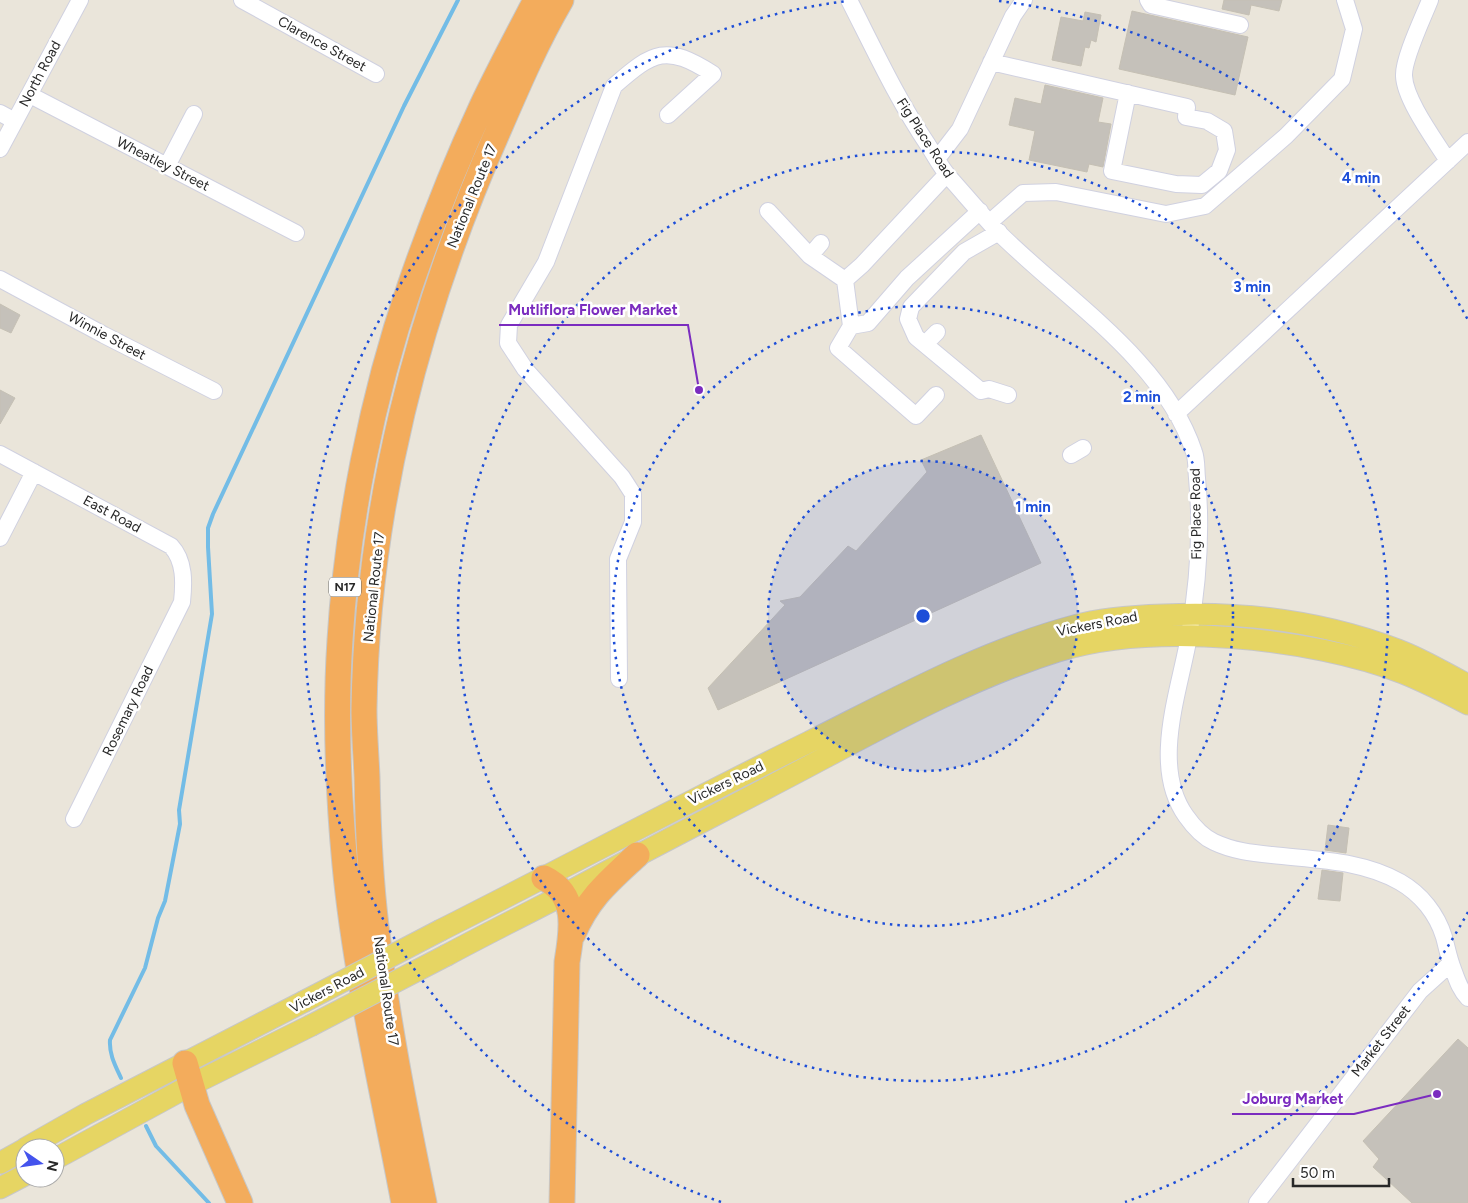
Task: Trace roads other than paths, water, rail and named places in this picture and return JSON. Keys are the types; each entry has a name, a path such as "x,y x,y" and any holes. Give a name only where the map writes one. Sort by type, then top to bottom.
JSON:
{"highway":[{"name":"N17","path":"404,1203 356,950 345,866 339,776 338,704 340,640 349,555 359,488 374,413 410,288 433,223 482,107 536,0"},
{"name":"National Route 17","path":"424,1203 387,1007 368,835 364,711 371,597 381,521 393,454 407,393 448,256 480,170 512,97 561,0"},
{"path":"571,937 584,910 594,897 637,856"},
{"path":"544,878 556,886 570,907 571,937 567,962 562,1203"},
{"path":"188,1074 197,1105 240,1203"}],"main road":[{"name":"Vickers Road","path":"65,1153 303,1002 441,930 679,806 916,689 996,652 1077,625 1145,615 1192,613 1233,614 1285,620 1329,628 1400,651 1468,685"},
{"name":"Vickers Road","path":"44,1138 86,1114 310,1026 951,693 1060,651 1097,642 1143,636 1222,637 1279,643 1337,653 1401,672 1468,704"},
{"name":"Vickers Road","path":"0,1163 15,1154"},
{"path":"0,1188 15,1180"}],"street":[{"name":"North Road","path":"0,148 80,0"},
{"name":"Clarence Street","path":"242,0 376,74"},
{"name":"Fig Place Road","path":"849,0 909,117 947,174 990,222 1129,350 1158,384 1176,414 1195,454 1199,498 1199,546 1189,637 1176,695 1170,751 1170,778 1175,796 1184,814 1211,841 1240,851 1340,862 1376,870 1403,883 1429,906 1443,933 1450,963"},
{"path":"937,159 960,129 1013,16 1024,0"},
{"path":"1148,0 1151,4 1240,25"},
{"path":"851,326 868,323 907,278 990,222 1023,193 1056,192 1166,214 1205,206 1286,136 1342,80 1354,29 1346,0"},
{"path":"1430,0 1409,52 1404,76 1408,95 1448,161"},
{"path":"619,679 618,559 633,522 633,494 622,477 526,369 508,343 509,325 546,262 614,86 638,65 660,54 676,55 696,63 713,74 668,115"},
{"path":"992,62 1187,106 1186,117 1207,121 1224,131 1227,150 1219,171 1202,184 1176,184 1112,171 1128,93"},
{"name":"Wheatley Street","path":"30,94 296,233"},
{"path":"0,113 15,121"},
{"path":"167,166 194,114"},
{"path":"1176,414 1468,142"},
{"path":"845,280 862,265 947,174"},
{"path":"768,211 810,256 845,280 851,326 838,348 916,416 936,395"},
{"path":"990,222 911,307 908,319 916,337 981,391 989,389 1008,394"},
{"path":"810,256 821,243"},
{"name":"Winnie Street","path":"0,279 214,391"},
{"path":"924,344 937,332"},
{"name":"East Road","path":"0,454 171,546 179,558 181,566 183,579 182,602"},
{"path":"0,538 34,472"},
{"name":"Rosemary Road","path":"74,819 182,602"},
{"path":"1450,963 1461,991 1468,998"},
{"name":"Market Street","path":"1257,1203 1420,991 1450,963"}],"waterway":[{"path":"121,1078 111,1055 110,1040 145,968 158,918 165,901 180,824 179,810 212,614 208,528 404,106 458,0"},
{"path":"146,1126 156,1146 209,1203"}],"place":[{"name":"Mutliflora Flower Market","path":"699,390"},
{"name":"Joburg Market","path":"1437,1094"}]}
